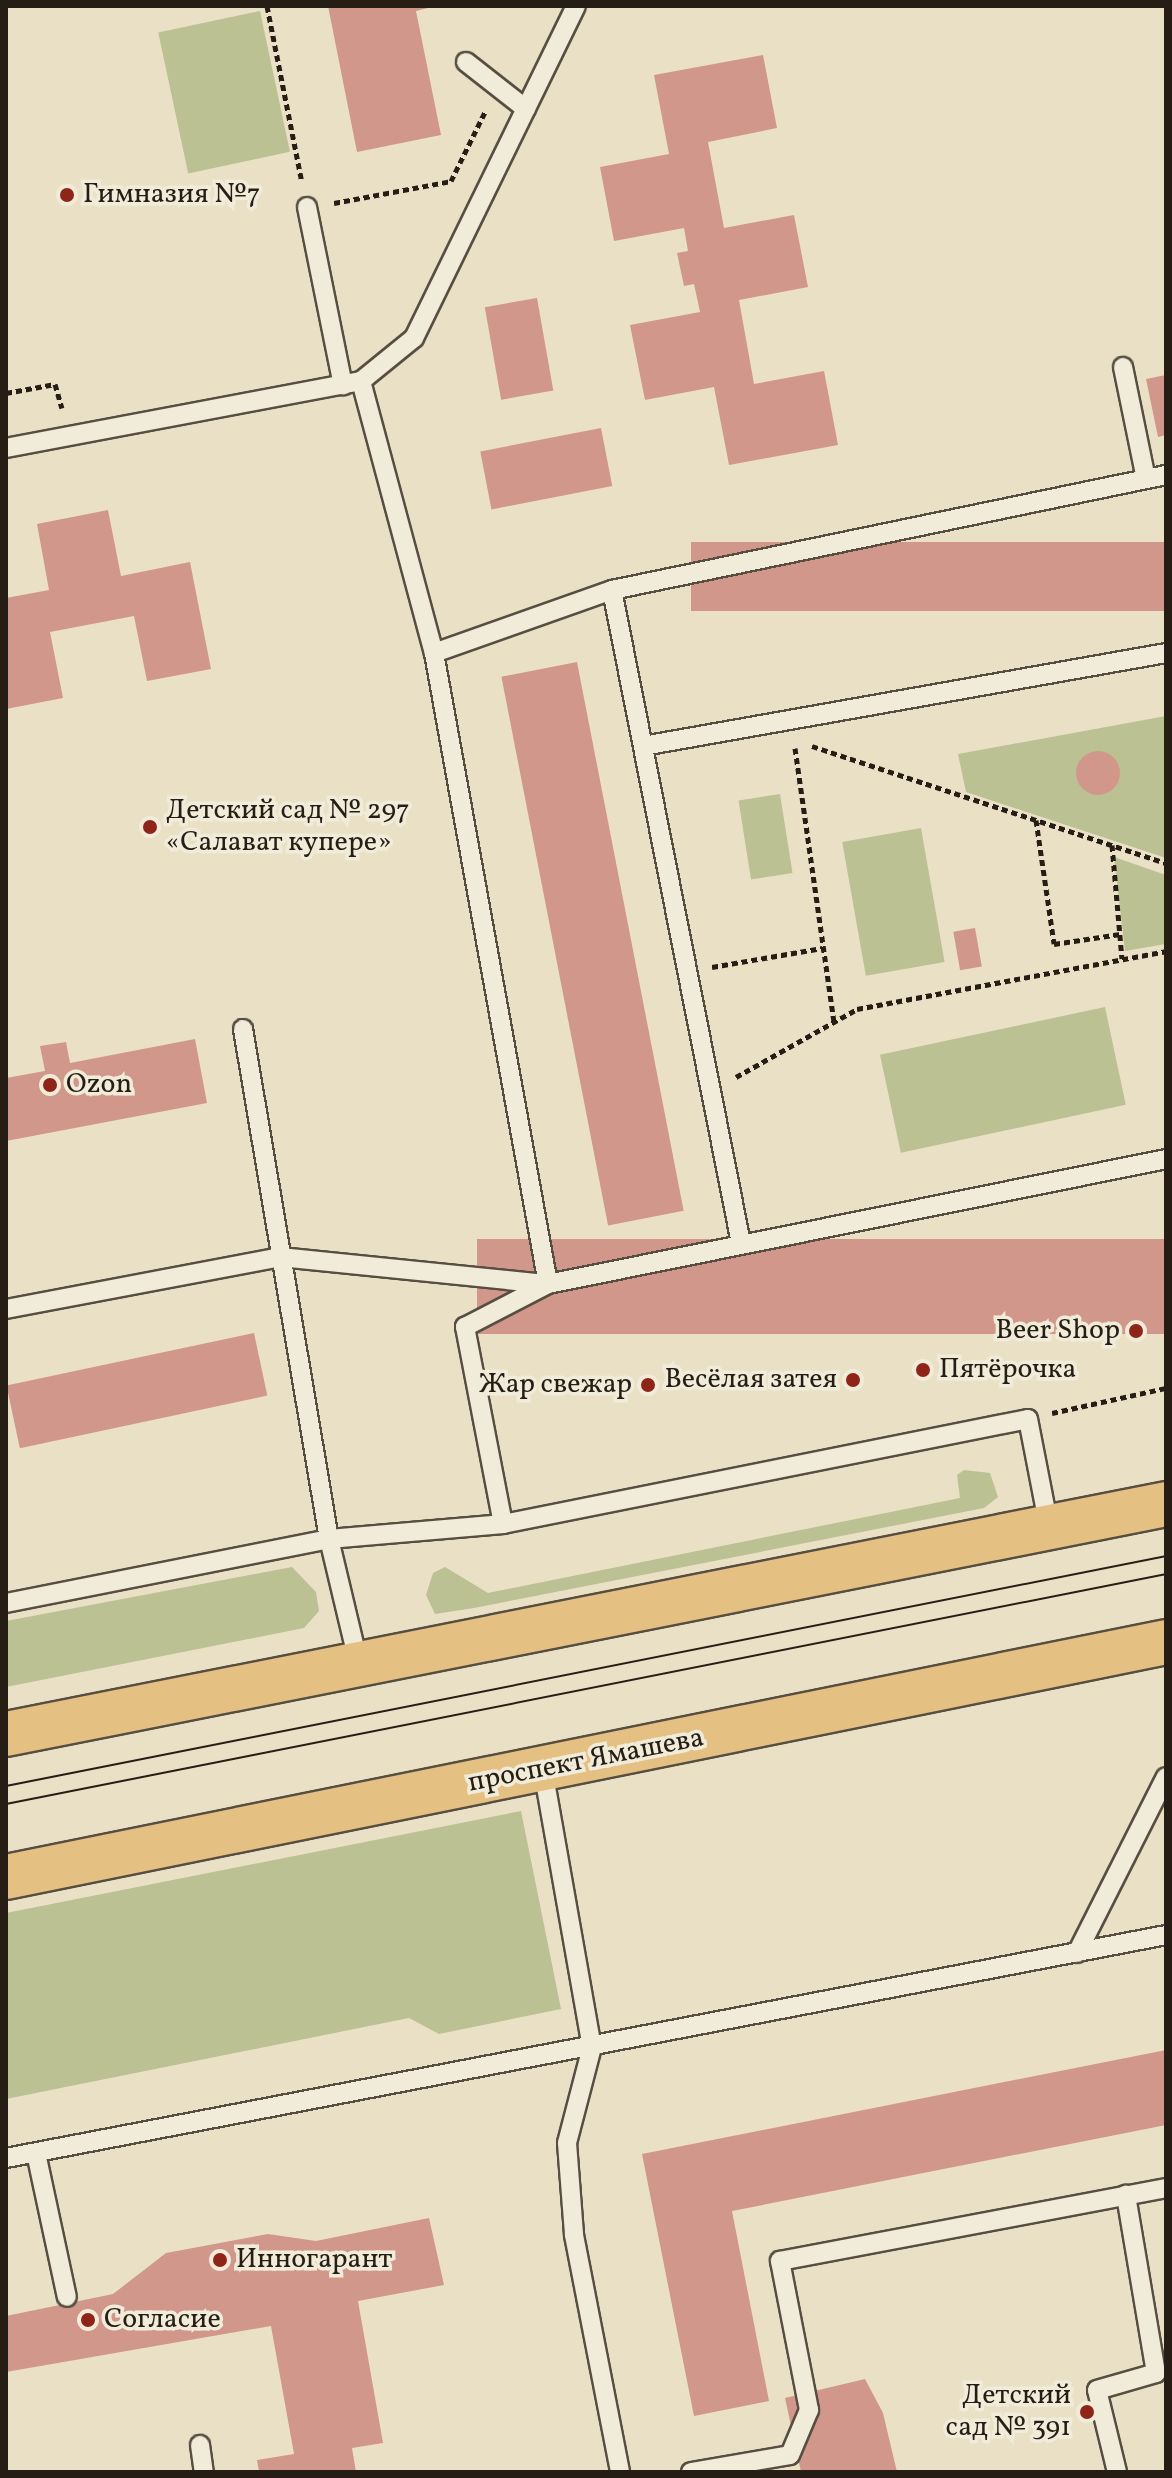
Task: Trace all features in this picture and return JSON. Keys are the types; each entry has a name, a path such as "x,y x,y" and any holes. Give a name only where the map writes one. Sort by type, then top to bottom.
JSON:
{"main road":[{"path":"6,1734 1166,1504"},
{"name":"проспект Ямашева","path":"6,1877 1166,1642"}],"lane":[{"path":"6,448 352,383 414,338 576,6"},
{"path":"466,62 526,109"},
{"path":"307,207 352,383 434,653 548,1284"},
{"path":"1123,367 1146,479"},
{"path":"434,653 612,590 1166,475"},
{"path":"612,590 741,1243"},
{"path":"643,746 794,723 1166,653"},
{"path":"243,1029 329,1539 359,1665"},
{"path":"503,1524 465,1327 548,1284 1166,1159"},
{"path":"6,1309 280,1257 548,1284"},
{"path":"6,1603 329,1539 503,1524 1028,1419 1049,1527"},
{"path":"543,1770 592,2047 567,2143 574,2235 620,2472"},
{"path":"1077,1953 1166,1777"},
{"path":"6,2158 1166,1935"},
{"path":"36,2153 67,2297"},
{"path":"691,2472 790,2455 809,2410 780,2261 1166,2188"},
{"path":"1117,2472 1097,2390 1161,2372 1126,2195"},
{"path":"200,2445 204,2472"}],"path":[{"path":"267,6 307,207 451,181 495,85"},
{"path":"6,393 55,384 67,437"},
{"path":"794,723 810,745 1166,863"},
{"path":"794,723 834,1022"},
{"path":"1036,820 1054,944 1120,934"},
{"path":"1112,845 1122,959"},
{"path":"687,972 822,948"},
{"path":"711,1092 857,1009 1166,951"},
{"path":"1028,1419 1166,1388"}],"green space":[{"path":"260,11 290,152 188,173 158,33"},
{"path":"1166,716 1166,858 966,792 958,754"},
{"path":"780,794 793,873 751,880 739,801"},
{"path":"921,828 945,962 866,976 842,842"},
{"path":"1114,857 1166,875 1166,944 1125,951"},
{"path":"1105,1007 1126,1105 901,1153 880,1055"},
{"path":"964,1470 990,1473 998,1497 984,1508 474,1608 435,1614 426,1595 433,1573 445,1567 488,1593 960,1498 957,1475"},
{"path":"292,1567 316,1592 319,1611 304,1628 6,1687 6,1621"},
{"path":"521,1811 561,2009 439,2034 409,2018 6,2099 6,1913"}],"building":[{"path":"328,6 436,6 416,11 441,135 357,152"},
{"path":"763,55 777,128 708,142 724,228 794,215 808,287 739,300 754,384 824,371 838,445 729,465 714,387 645,400 630,325 700,312 694,284 684,286 677,253 688,251 684,228 614,241 600,167 669,154 654,75"},
{"path":"537,298 553,391 501,400 485,307"},
{"path":"1166,375 1166,435 1158,437 1146,379"},
{"path":"601,428 612,486 492,509 480,451"},
{"path":"108,510 121,576 190,562 211,669 147,681 134,616 50,632 63,698 6,709 6,598 49,590 37,524"},
{"path":"691,542 1166,542 1166,611 691,611"},
{"path":"577,662 684,1211 608,1225 501,677"},
{"path":"1098,751 1113,758 1120,773 1113,788 1098,795 1083,788 1076,773 1083,758"},
{"path":"975,928 982,966 960,970 953,932"},
{"path":"195,1039 207,1103 6,1141 6,1078 45,1071 40,1046 66,1042 70,1063"},
{"path":"477,1239 1166,1239 1166,1334 477,1334"},
{"path":"254,1333 267,1396 20,1448 7,1386"},
{"path":"1166,2050 1166,2125 732,2211 769,2401 694,2416 642,2154"},
{"path":"429,2218 444,2285 358,2301 383,2443 352,2448 356,2472 259,2472 257,2460 294,2454 271,2326 6,2372 6,2316 113,2294 166,2253 268,2234 316,2241"},
{"path":"865,2379 883,2413 897,2472 801,2472 785,2398"}],"tram line":[{"path":"6,1786 1166,1556"},
{"path":"6,1804 1166,1574"}],"place":[{"name":"Гимназия №7","path":"67,195"},
{"name":"Детский сад № 297 «Салават купере»","path":"150,827"},
{"name":"Ozon","path":"50,1085"},
{"name":"Beer Shop","path":"1136,1331"},
{"name":"Пятёрочка","path":"923,1370"},
{"name":"Весёлая затея","path":"853,1380"},
{"name":"Жар свежар","path":"648,1385"},
{"name":"Инногарант","path":"220,2260"},
{"name":"Согласие","path":"88,2320"},
{"name":"Детский сад № 391","path":"1087,2412"}]}
